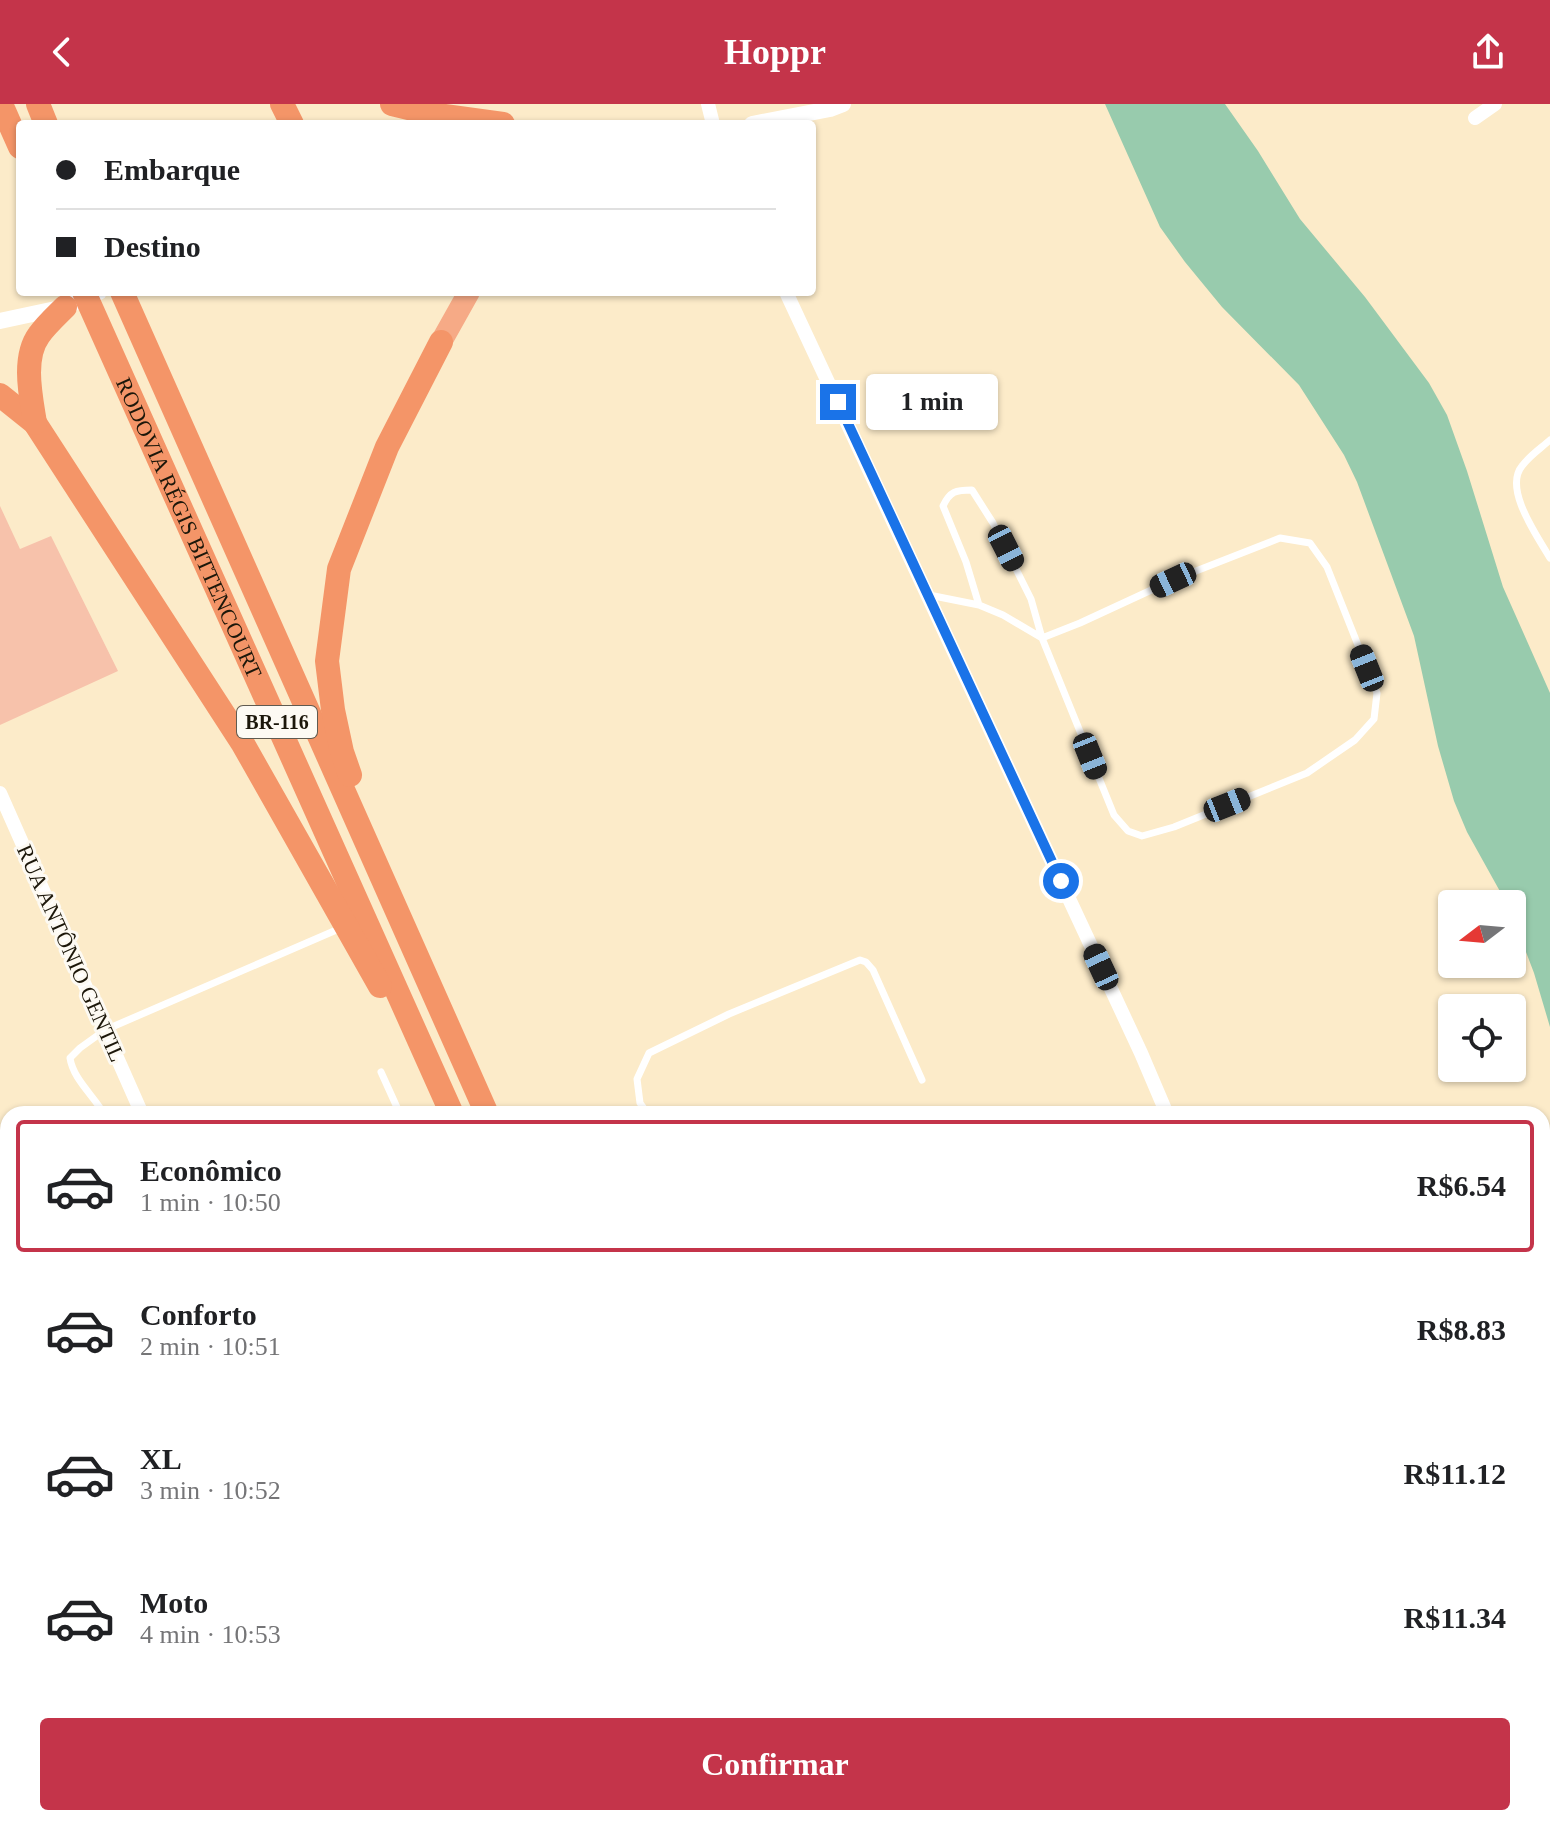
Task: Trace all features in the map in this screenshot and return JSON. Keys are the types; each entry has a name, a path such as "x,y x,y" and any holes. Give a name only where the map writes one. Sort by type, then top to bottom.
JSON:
{"highway":[{"path":"1,104 16,138"},
{"path":"392,104 474,120"},
{"name":"RODOVIA RÉGIS BITTENCOURT","path":"86,296 449,1106"},
{"name":"RODOVIA RÉGIS BITTENCOURT","path":"124,296 483,1106"},
{"path":"441,342 451,296"},
{"path":"413,950 342,752 327,661 339,569 387,447 467,296"},
{"path":"35,423 29,365 36,338 65,307"},
{"path":"0,395 35,423 243,744 448,1106"}],"street":[{"path":"773,120 843,104"},
{"path":"1475,118 1495,104"},
{"path":"0,321 65,307 90,296"},
{"path":"788,296 1164,1106"},
{"name":"RUA ANTÔNIO GENTIL","path":"0,793 138,1106"}],"lane":[{"path":"1550,440 1519,468 1516,486 1520,504 1550,558"},
{"path":"979,605 966,562 943,506 947,496 959,490 972,490 993,523 1031,599 1042,638 1114,815 1128,831 1142,836 1174,827 1307,773 1355,740 1374,719 1377,693 1327,567 1310,543 1280,538 1173,580 1042,638"},
{"path":"928,594 979,605 1042,638"},
{"path":"100,1106 72,1068 70,1058 80,1048 105,1030 346,926"},
{"path":"642,1106 637,1079 649,1053 729,1014 860,960 873,970 922,1080"},
{"path":"381,1072 396,1106"}],"green space":[{"path":"1105,104 1225,104 1300,219 1365,297 1429,383 1447,415 1503,587 1550,693 1550,1027 1526,952 1526,890 1499,890 1467,832 1454,801 1438,746 1414,636 1344,455 1299,385 1222,307 1160,227"}],"building":[{"path":"0,506 20,549 51,536 118,671 0,725"}],"route":[{"path":"838,402 1061,881"}]}
